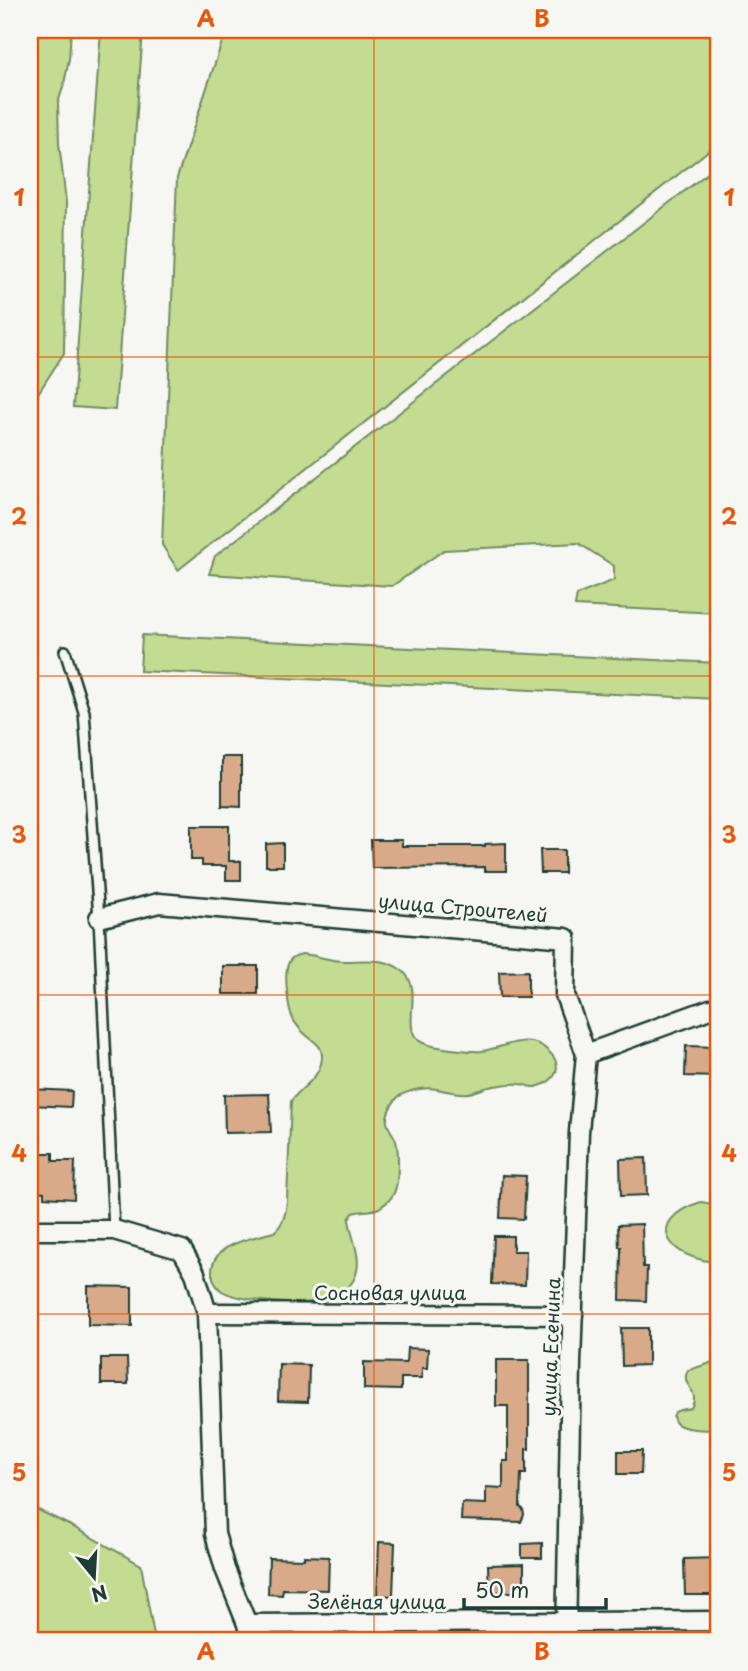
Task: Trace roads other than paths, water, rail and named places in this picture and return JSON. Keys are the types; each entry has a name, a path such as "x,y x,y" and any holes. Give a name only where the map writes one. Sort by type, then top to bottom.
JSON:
{"street":[{"name":"улица Строителей","path":"99,918 159,903 566,938 565,995 586,1054"},
{"path":"586,1054 710,1009 718,1009"},
{"name":"улица Есенина","path":"566,1641 579,1132 586,1054"},
{"path":"30,1230 114,1230 182,1250 195,1273 206,1313 215,1534 249,1633"},
{"name":"Сосновая улица","path":"206,1313 573,1315"},
{"name":"Зелёная улица","path":"249,1633 566,1621 718,1621"}],"lane":[{"path":"65,650 84,712 99,918 114,1230"}]}
